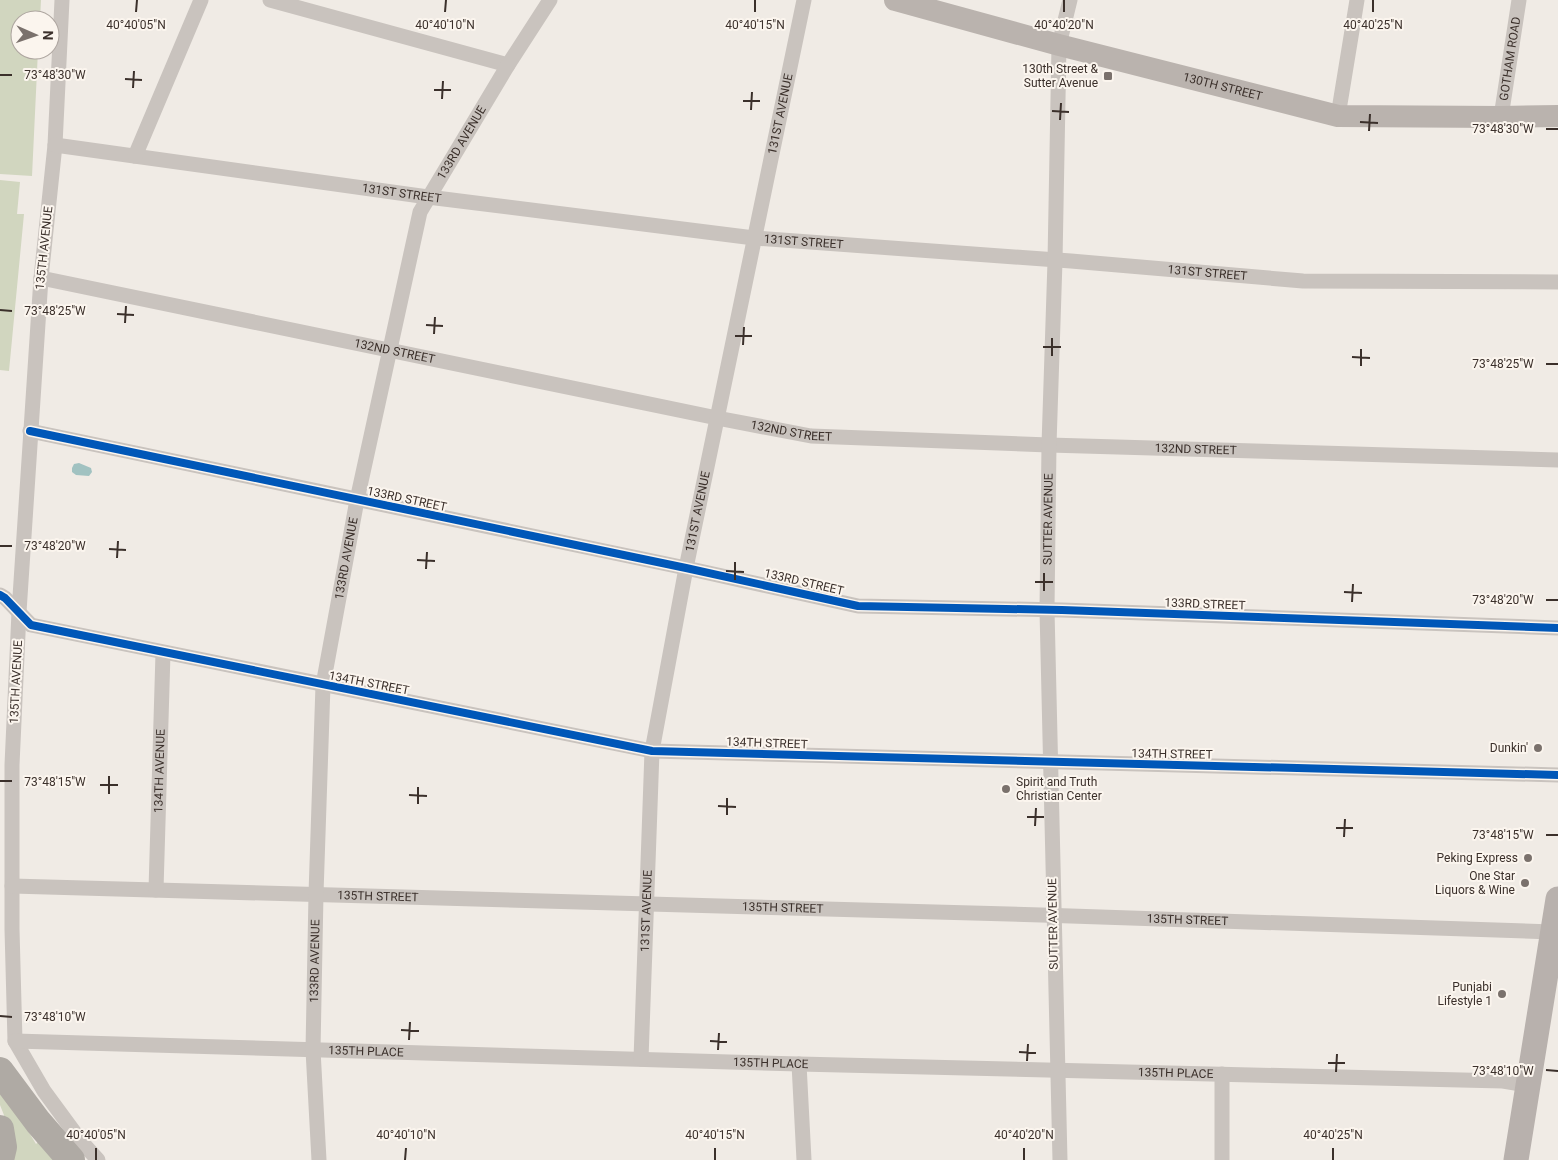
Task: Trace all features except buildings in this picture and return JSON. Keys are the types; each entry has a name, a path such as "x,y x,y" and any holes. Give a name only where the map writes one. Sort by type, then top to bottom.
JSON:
{"highway":[{"path":"0,1071 38,1122 71,1160"},
{"path":"0,1129 3,1146 0,1160"}],"main road":[{"path":"1516,1160 1527,1085 1550,995 1553,932 1558,899"}],"street":[{"name":"135TH AVENUE","path":"15,1040 6,928 12,886 6,763 19,612 41,278 55,145 62,0"},
{"path":"135,156 200,0"},
{"path":"270,0 508,65"},
{"name":"133RD AVENUE","path":"319,1160 313,1050 323,685 357,500 420,212 508,65 550,0"},
{"name":"131ST AVENUE","path":"641,1060 652,751 686,568 804,0"},
{"name":"130TH STREET","path":"895,0 1059,45 1338,116 1558,116"},
{"name":"SUTTER AVENUE","path":"1060,1160 1047,610 1049,445 1059,45 1070,0"},
{"path":"1338,116 1357,0"},
{"name":"GOTHAM ROAD","path":"1501,117 1519,0"},
{"name":"131ST STREET","path":"55,145 428,197 754,238 1303,281 1558,282"},
{"name":"132ND STREET","path":"41,278 811,436 1558,460"},
{"name":"133RD STREET","path":"30,431 686,568 858,606 1047,610 1558,628"},
{"name":"134TH STREET","path":"0,595 31,625 652,751 1558,775"},
{"name":"134TH AVENUE","path":"156,890 163,652"},
{"name":"135TH STREET","path":"12,886 1053,915 1553,932"},
{"path":"15,1040 44,1091 80,1140 98,1160"},
{"name":"135TH PLACE","path":"15,1040 641,1060 1503,1081 1527,1085"},
{"path":"799,1064 804,1160"},
{"path":"1222,1074 1222,1160"}],"green space":[{"path":"0,0 41,0 40,10 10,10 10,60 38,60 32,176 0,174"},
{"path":"0,180 20,182 17,214 24,214 9,371 0,370"},
{"path":"0,1085 36,1144 41,1139 58,1160 12,1160 13,1138 0,1105"}],"water":[{"path":"79,463 91,468 92,472 89,476 76,475 72,472 74,464"}],"cycle path":[{"path":"30,431 686,568 858,606 1062,610 1558,628"},
{"path":"0,595 31,625 652,751 1558,775"}],"place":[{"name":"130th Street & Sutter Avenue","path":"1108,76"},
{"name":"Dunkin'","path":"1538,748"},
{"name":"Spirit and Truth Christian Center","path":"1006,789"},
{"name":"Peking Express","path":"1528,858"},
{"name":"One Star Liquors & Wine","path":"1525,883"},
{"name":"Punjabi Lifestyle 1","path":"1502,994"}]}
